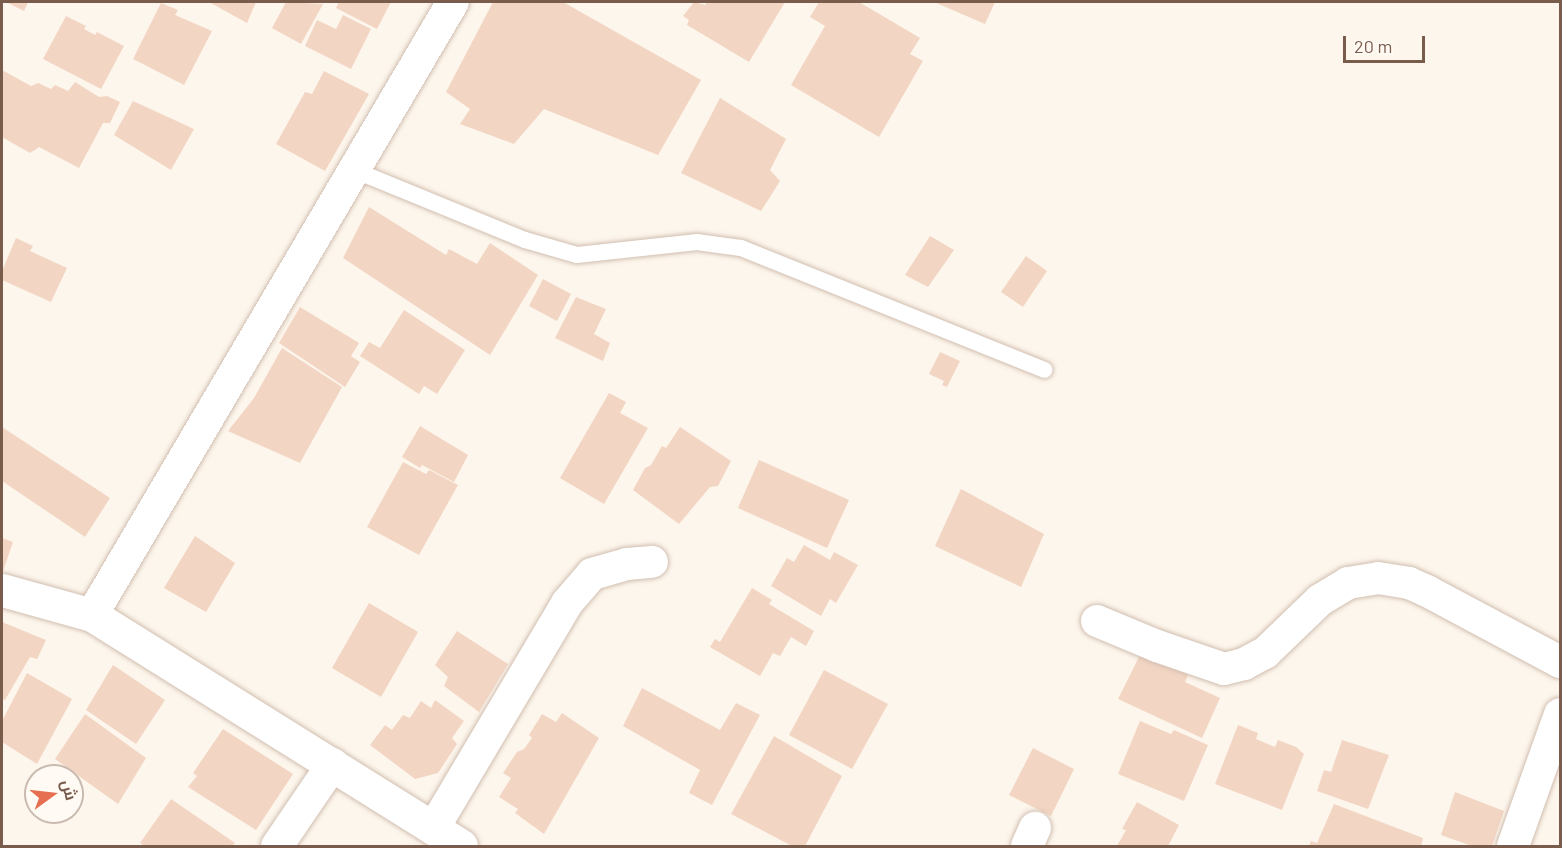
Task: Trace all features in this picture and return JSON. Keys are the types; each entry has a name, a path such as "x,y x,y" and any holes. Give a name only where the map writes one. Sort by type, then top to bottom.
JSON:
{"street":[{"path":"92,615 453,2"},
{"path":"433,829 567,603 592,574 627,564 652,562"},
{"path":"1097,621 1157,646 1224,669 1244,664 1265,653 1320,600 1348,583 1378,578 1409,583 1427,591 1560,662"},
{"path":"2,590 92,615 461,846"},
{"path":"1513,846 1560,714"},
{"path":"277,846 333,764"}],"lane":[{"path":"354,170 525,240 577,255 697,243 741,248 1044,370"}],"building":[{"path":"6,2 28,2 24,11"},
{"path":"209,2 256,2 247,23"},
{"path":"286,2 323,4 301,44 272,28"},
{"path":"339,2 391,2 377,29 336,8"},
{"path":"493,2 563,2 701,80 658,155 544,109 514,144 460,124 470,109 446,92"},
{"path":"694,2 705,5 707,2 785,2 749,62 687,25 689,20 683,16"},
{"path":"819,2 859,2 920,38 910,54 923,61 879,137 791,85 825,26 810,17"},
{"path":"934,2 995,2 985,24"},
{"path":"161,3 178,10 175,15 212,31 184,85 133,59"},
{"path":"343,15 371,29 351,69 305,46 317,20 336,29"},
{"path":"66,16 86,26 84,29 95,35 97,32 124,46 101,89 43,59"},
{"path":"2,70 31,86 38,83 51,89 55,85 68,91 75,82 99,97 107,96 120,102 110,123 103,123 79,168 39,147 30,153 2,137"},
{"path":"324,71 369,94 325,171 276,144 305,92 312,94"},
{"path":"720,98 786,139 770,170 780,181 761,211 681,173"},
{"path":"133,101 194,129 171,170 114,135"},
{"path":"369,207 446,255 449,249 477,264 490,243 538,275 490,355 343,258"},
{"path":"930,236 954,250 928,287 905,275"},
{"path":"16,238 33,246 30,251 67,268 51,302 2,280 2,271"},
{"path":"1026,256 1047,271 1023,307 1001,292"},
{"path":"543,279 571,294 557,321 529,306"},
{"path":"576,297 606,309 594,334 610,343 603,361 555,338"},
{"path":"300,307 359,343 351,356 360,362 345,387 279,343"},
{"path":"404,310 465,350 437,394 424,386 419,394 360,356 369,342 380,348"},
{"path":"282,348 342,387 300,463 228,431 254,398"},
{"path":"940,352 960,361 947,387 942,385 944,381 929,374"},
{"path":"609,393 626,402 620,413 648,428 604,504 560,478"},
{"path":"420,426 468,455 454,482 422,465 420,468 402,457"},
{"path":"2,427 110,498 85,537 2,481"},
{"path":"680,427 731,461 718,486 710,487 679,524 633,490 645,468 651,465 662,446 666,448"},
{"path":"759,460 849,500 827,548 738,508"},
{"path":"403,462 426,474 429,470 458,485 419,555 367,527"},
{"path":"961,489 1044,534 1021,587 935,546"},
{"path":"195,536 235,563 206,612 164,588"},
{"path":"2,538 13,542 2,574"},
{"path":"804,545 830,560 834,552 858,565 836,603 830,599 821,616 771,586 787,558 794,562"},
{"path":"752,588 772,600 769,604 814,631 806,646 791,637 780,656 773,653 760,676 710,647 715,639 720,642"},
{"path":"369,603 418,632 381,697 332,668"},
{"path":"2,622 46,640 37,659 30,657 5,700 2,699"},
{"path":"457,631 508,664 479,712 444,686 448,677 435,665"},
{"path":"1141,653 1188,675 1185,682 1220,698 1202,738 1118,699"},
{"path":"113,665 165,700 136,744 86,710"},
{"path":"824,670 888,704 852,769 789,735"},
{"path":"27,673 72,699 37,764 2,742 2,721"},
{"path":"642,688 720,730 736,703 760,715 712,805 689,793 700,770 623,726"},
{"path":"435,700 464,721 452,738 457,744 438,773 415,779 370,745 385,725 392,730 403,715 410,718 421,701 431,708"},
{"path":"562,713 599,738 544,834 515,813 518,809 499,797 511,778 503,773 517,752 524,749 532,738 529,735 542,714 556,722"},
{"path":"85,714 146,758 118,804 84,780 84,764 62,764 55,759"},
{"path":"1140,721 1171,734 1174,730 1208,745 1184,801 1118,774"},
{"path":"1238,725 1258,733 1256,739 1275,747 1278,740 1296,747 1304,754 1282,810 1215,784"},
{"path":"223,729 293,774 256,830 188,787 197,776 193,773"},
{"path":"774,736 842,776 805,846 792,846 731,814"},
{"path":"1342,740 1389,755 1368,809 1317,791 1324,770 1331,772"},
{"path":"1033,748 1074,769 1051,816 1009,795"},
{"path":"1455,792 1504,811 1492,846 1472,846 1441,835"},
{"path":"171,799 235,843 232,846 144,846 140,843"},
{"path":"1137,802 1179,825 1168,846 1117,846 1126,830 1122,829"},
{"path":"1334,804 1423,838 1421,846 1309,846 1311,841 1317,843"}]}
